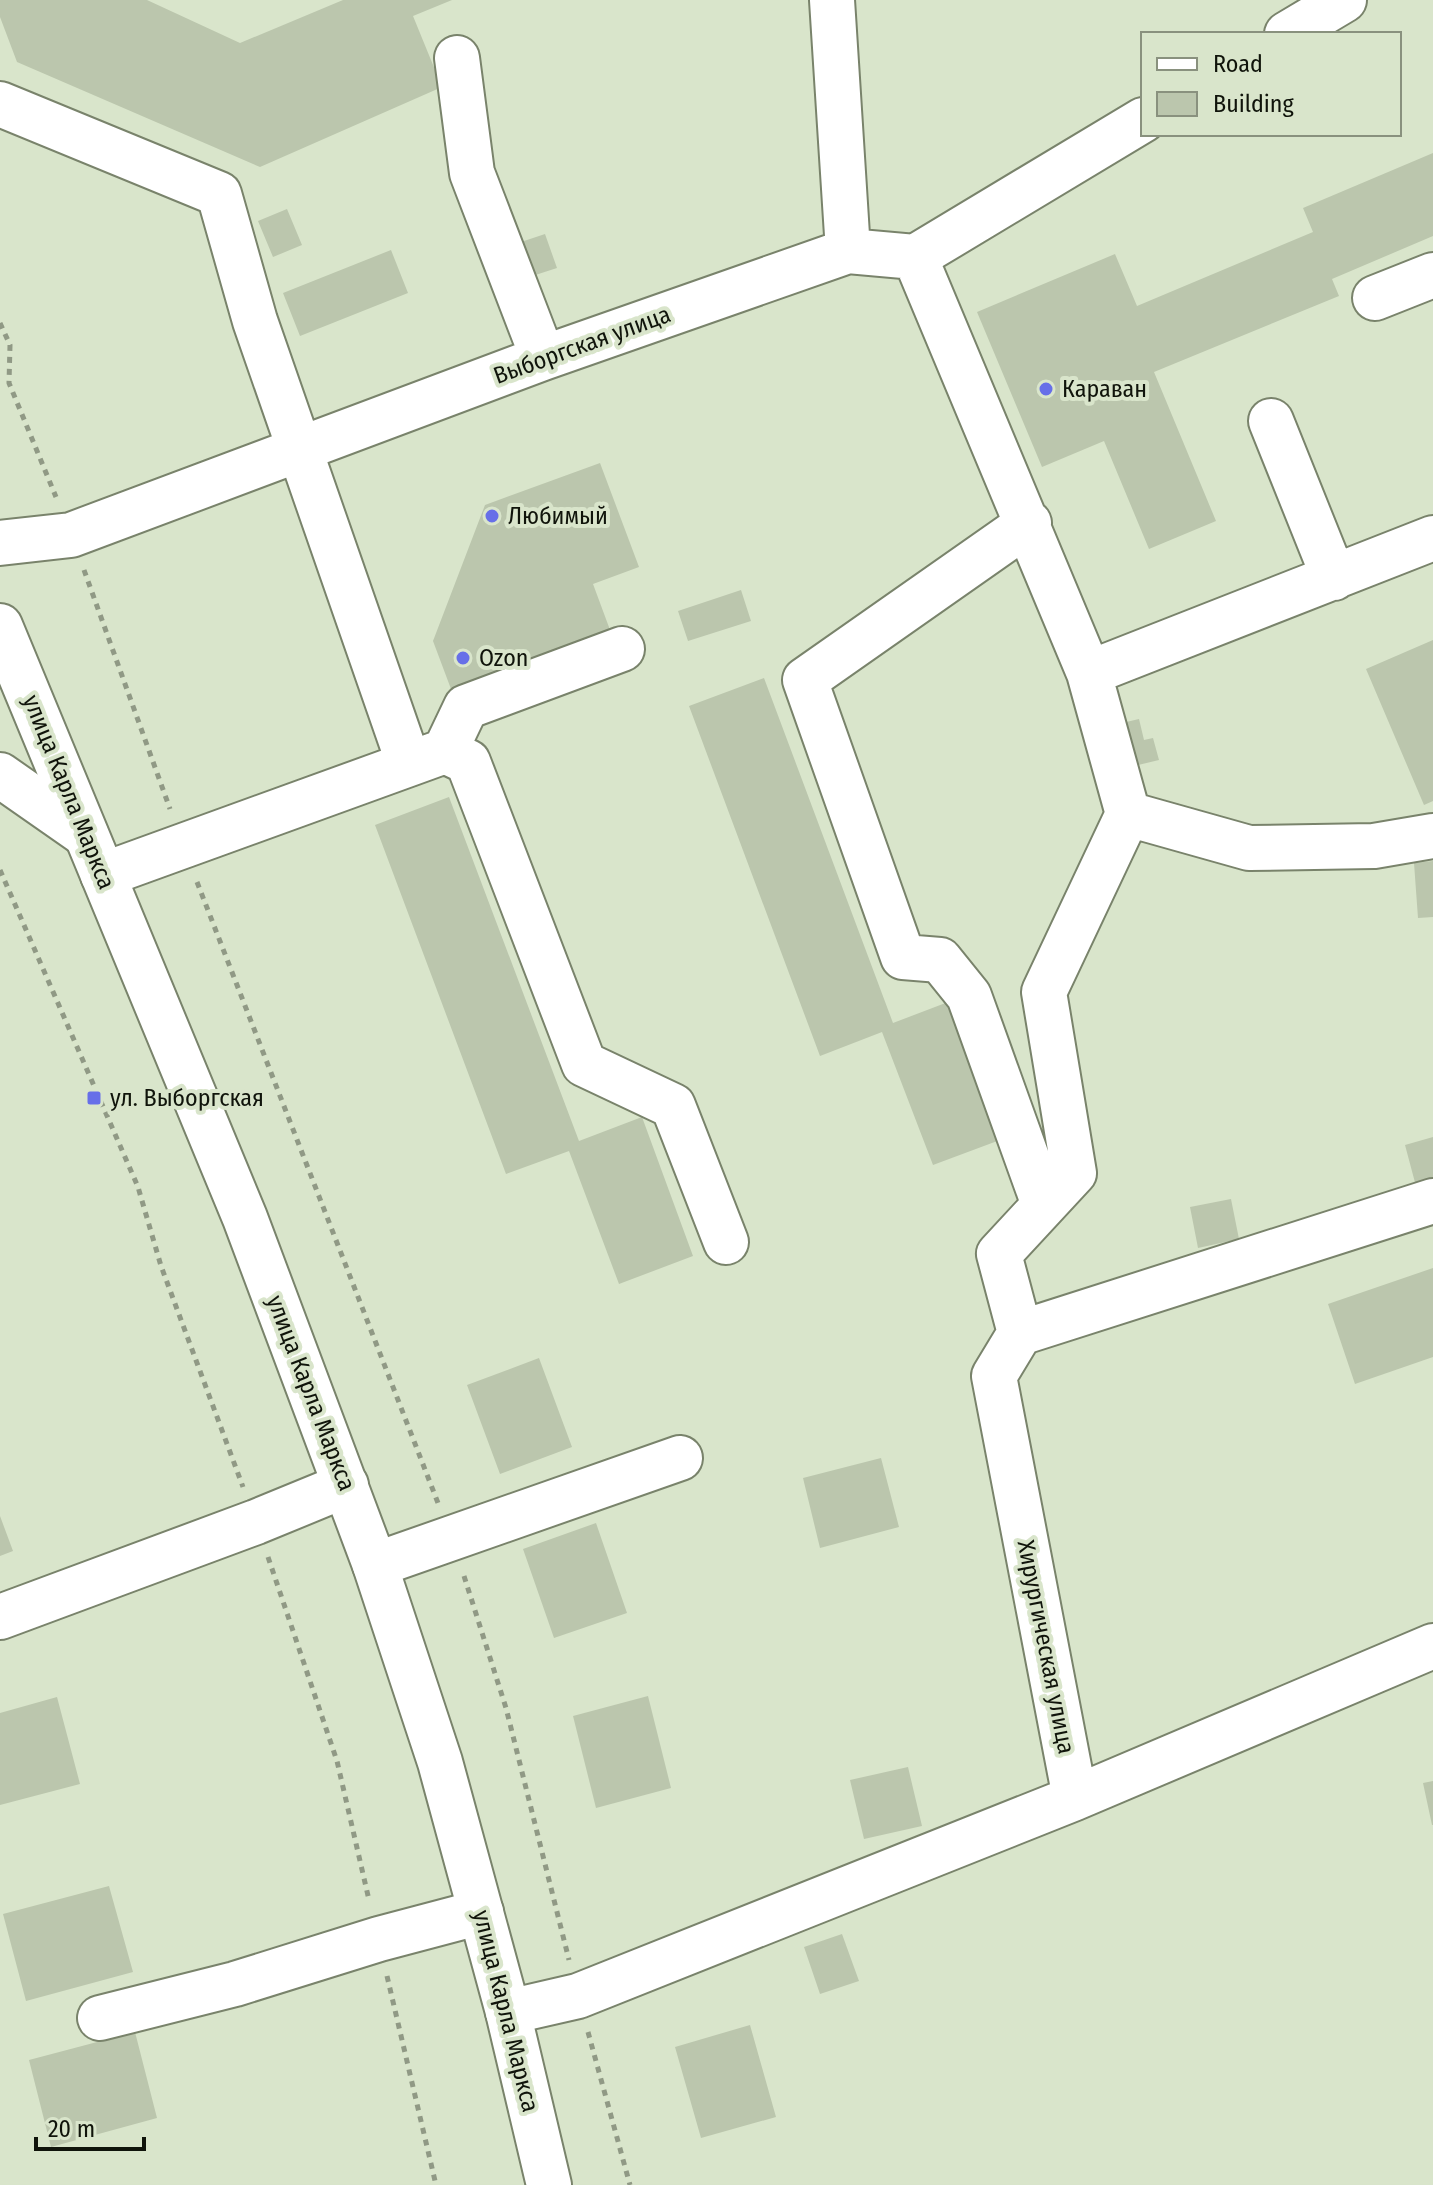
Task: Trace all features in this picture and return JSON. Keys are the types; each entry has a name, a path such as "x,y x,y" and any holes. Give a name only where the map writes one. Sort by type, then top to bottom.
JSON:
{"main road":[{"path":"832,0 848,251"},
{"path":"1290,32 1344,0"},
{"path":"457,58 472,173 543,358"},
{"path":"0,104 219,194 255,321 298,450 427,758"},
{"path":"1141,121 915,257 1029,523 1089,673 1128,814 1044,992 1074,1173 999,1254 1020,1333 1433,1201"},
{"name":"Выборгская улица","path":"0,543 71,535 543,358 848,251 915,257"},
{"path":"1375,298 1433,275"},
{"path":"1271,421 1334,578"},
{"path":"1029,523 805,680 903,957 940,960 969,996 1044,1205"},
{"path":"1089,673 1433,538"},
{"name":"улица Карла Маркса","path":"0,626 245,1218 375,1565 440,1762 508,2012 549,2185"},
{"path":"427,758 466,707 622,649"},
{"path":"0,775 94,855 183,846 427,758 468,762 584,1064 673,1106 726,1242"},
{"path":"1128,814 1249,848 1374,846 1433,836"},
{"name":"Хирургическая улица","path":"1020,1333 994,1376 1075,1798"},
{"path":"375,1565 680,1458"},
{"path":"0,1617 256,1522 346,1485"},
{"path":"508,2012 578,1996 1075,1798 1433,1646"},
{"path":"100,2018 235,1984 379,1939 481,1912"}],"path":[{"path":"0,323 10,345 9,383 71,535 183,846 452,1540 506,1708 578,1996 630,2185"}],"building":[{"path":"0,0 147,0 240,43 343,0 452,0 413,16 442,87 260,167 17,62 0,17"},
{"path":"1433,153 1433,236 1332,279 1339,296 1154,372 1216,521 1149,549 1104,441 1042,467 977,312 1115,254 1137,306 1313,232 1303,208"},
{"path":"287,209 302,245 273,257 258,221"},
{"path":"545,234 557,268 523,279 512,245"},
{"path":"391,250 408,293 300,336 283,293"},
{"path":"600,463 639,567 593,584 613,638 454,697 433,641 485,505"},
{"path":"741,590 751,621 688,641 678,611"},
{"path":"1433,640 1433,801 1424,805 1366,669"},
{"path":"764,678 893,1023 956,999 1008,1137 933,1165 882,1032 820,1056 689,706"},
{"path":"1139,719 1144,740 1153,738 1159,760 1134,766 1122,723"},
{"path":"449,797 579,1141 642,1117 693,1256 619,1284 569,1151 506,1174 375,825"},
{"path":"1433,861 1433,917 1418,918 1414,863"},
{"path":"1433,1137 1433,1185 1417,1190 1405,1145"},
{"path":"1231,1199 1239,1239 1198,1248 1190,1207"},
{"path":"1433,1268 1433,1357 1355,1384 1328,1304"},
{"path":"539,1358 572,1447 500,1474 467,1385"},
{"path":"881,1458 899,1527 820,1548 803,1478"},
{"path":"0,1516 13,1551 0,1556"},
{"path":"596,1523 627,1613 554,1638 523,1549"},
{"path":"648,1696 671,1788 596,1808 573,1716"},
{"path":"57,1697 80,1784 0,1805 0,1713"},
{"path":"908,1767 922,1826 864,1839 850,1780"},
{"path":"1433,1781 1433,1825 1432,1825 1423,1783"},
{"path":"109,1886 133,1972 26,2001 3,1914"},
{"path":"842,1934 859,1981 820,1994 804,1947"},
{"path":"750,2025 776,2117 701,2138 675,2047"},
{"path":"135,2032 157,2118 51,2147 29,2060"}],"place":[{"name":"Караван","path":"1046,389"},
{"name":"Любимый","path":"492,516"},
{"name":"Ozon","path":"463,658"},
{"name":"ул. Выборгская","path":"94,1098"}]}
